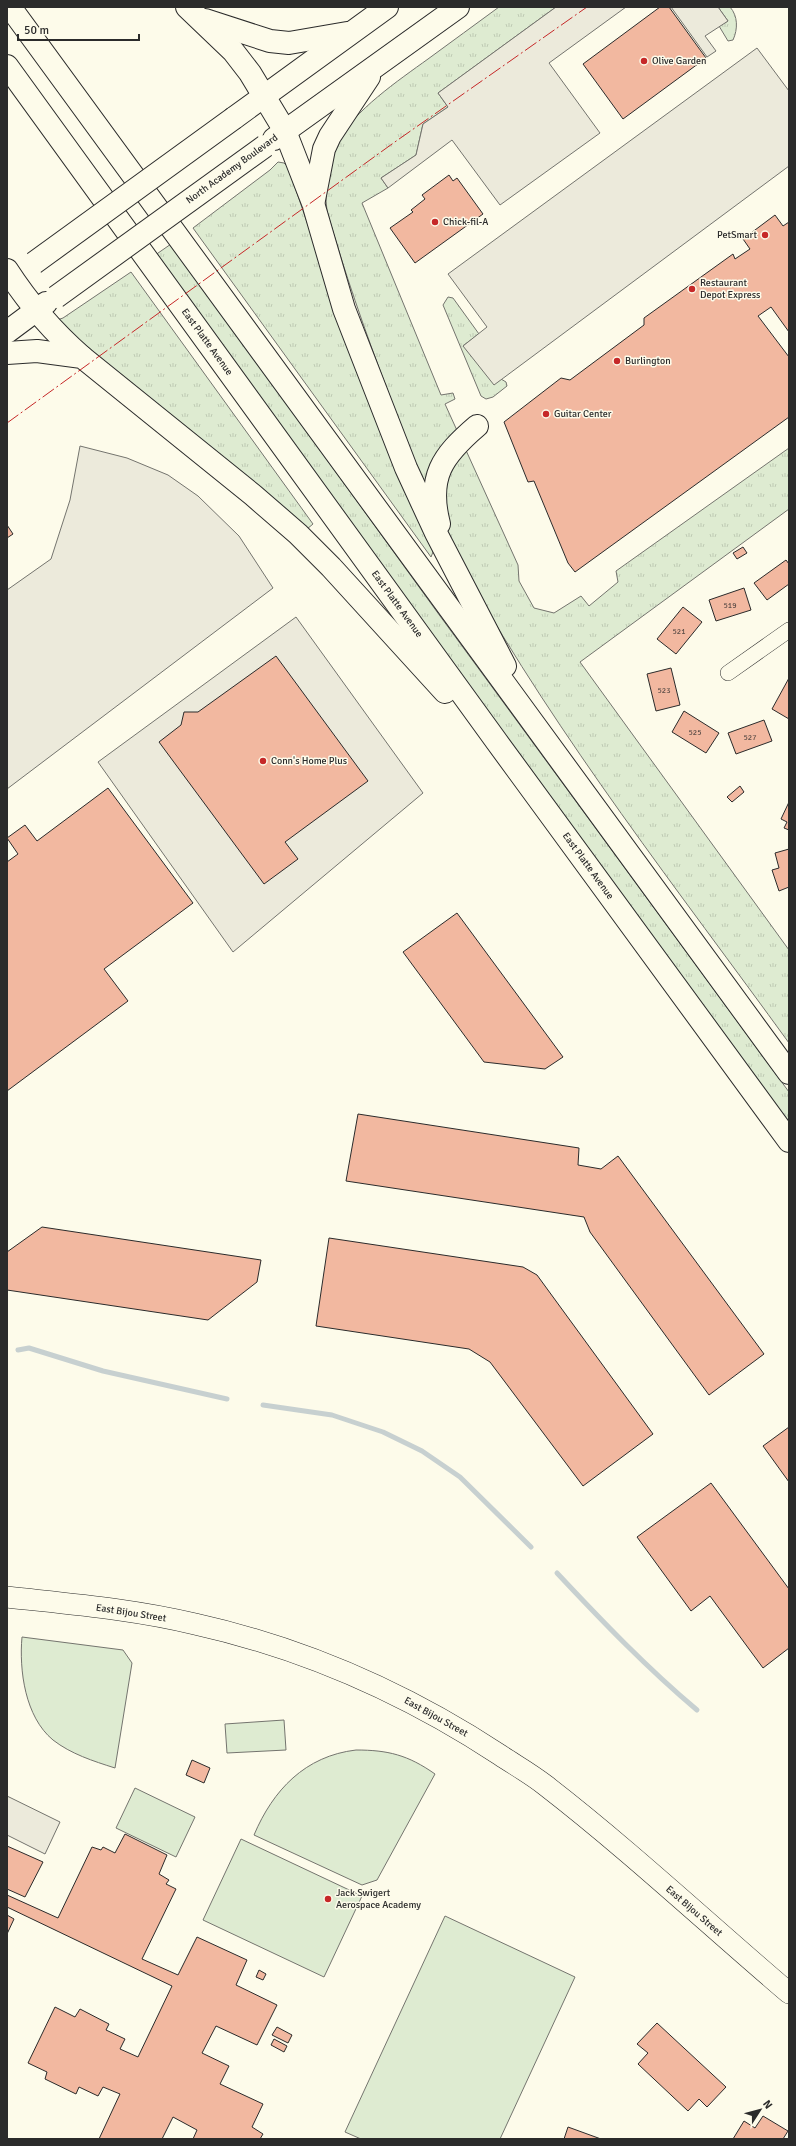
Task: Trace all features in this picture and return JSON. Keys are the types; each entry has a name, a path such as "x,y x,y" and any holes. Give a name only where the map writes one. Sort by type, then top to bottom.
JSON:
{"highway":[{"path":"10,7 196,264 547,740 789,1073"},
{"path":"387,7 34,263 9,277 55,334 253,495 298,534 331,567 455,703 496,742"},
{"name":"North Academy Boulevard","path":"7,332 458,7"},
{"path":"194,13 233,51 265,95 285,131 313,203 344,309 377,397 406,468 446,551 506,667 547,740"},
{"path":"194,13 270,41 289,43 354,31"},
{"name":"East Platte Avenue","path":"7,66 496,742 789,1141"},
{"path":"313,203 324,149 330,136 377,66"},
{"path":"7,353 37,351 82,357"},
{"path":"446,551 437,516 436,480 446,457 455,444 477,426"}],"street":[{"path":"728,673 789,630"},
{"name":"East Bijou Street","path":"7,1597 141,1613 194,1623 241,1635 326,1665 394,1694 467,1734 544,1784 789,1993"}],"green space":[{"path":"499,7 556,7 438,93 448,107 423,124 416,155 381,178 388,188 362,203 441,395 453,393 455,399 445,404 518,565 519,581 534,608 554,613 581,596 589,606 618,582 616,571 789,448 789,509 580,662 789,950 789,1043 621,814 580,755 503,636 467,575 444,530 405,436 355,301 327,211 326,185 331,160 337,143 344,131 354,119 391,86"},
{"path":"718,7 730,7 735,14 736,31 733,40 728,41 719,26 728,21"},
{"path":"278,162 284,163 288,167 340,318 430,540 433,552 431,557 193,228 270,170"},
{"path":"171,244 440,616 789,1092 789,1128 151,258"},
{"path":"131,272 313,524 307,529 79,348 57,320 63,318"},
{"path":"448,297 453,298 479,334 464,345 494,384 501,379 506,382 507,386 493,397 486,399 481,396 443,305"},
{"path":"22,1637 123,1650 132,1663 115,1768 90,1760 60,1745 53,1740 36,1719 30,1706 23,1678 21,1650"},
{"path":"284,1720 286,1750 227,1753 225,1724"},
{"path":"356,1750 378,1751 407,1758 435,1774 377,1880 362,1885 254,1835 271,1804 281,1790 293,1778 321,1759"},
{"path":"135,1788 195,1817 176,1857 116,1828"},
{"path":"241,1839 362,1896 324,1977 203,1920"},
{"path":"445,1916 575,1977 500,2139 361,2139 345,2132"}],"shaded area":[{"path":"556,7 626,7 549,63 600,133 500,205 452,140 388,188 381,178 416,155 423,124 448,107 438,93"},
{"path":"671,7 718,7 728,21 705,36 716,51 707,57"},
{"path":"757,48 789,91 789,166 494,385 463,346 487,327 448,274"},
{"path":"80,446 127,458 168,475 198,496 239,536 273,588 7,789 7,590 51,559 70,500"},
{"path":"296,617 423,793 233,952 98,762"},
{"path":"7,1796 60,1822 45,1854 7,1835"}],"building":[{"name":"Olive Garden","path":"660,7 669,7 706,58 623,119 583,64"},
{"name":"Chick-fil-A","path":"449,175 453,181 457,178 483,214 415,263 390,228 413,212 411,210 425,199 422,195"},
{"path":"775,215 783,226 789,222 789,332 771,307 758,316 789,357 789,417 575,572 568,563 534,481 528,482 504,422 561,378 570,380 644,325 644,318 733,254 735,259 750,249 743,239"},
{"path":"7,525 13,534 7,538"},
{"path":"743,547 747,553 737,559 733,553"},
{"path":"786,560 789,564 789,584 767,600 754,583"},
{"path":"744,588 751,610 716,621 709,600"},
{"path":"683,607 702,622 676,654 657,639"},
{"name":"Conn's Home Plus","path":"276,656 368,781 285,842 298,859 264,884 159,742 181,725 184,712 198,712"},
{"path":"671,668 680,705 656,711 647,674"},
{"path":"789,678 789,719 772,709"},
{"path":"684,711 719,733 706,753 672,732"},
{"path":"764,720 772,741 736,754 728,733"},
{"path":"740,786 744,792 732,802 727,797"},
{"path":"108,788 193,903 104,969 128,1001 7,1091 7,862 18,854 7,838 25,825 37,841"},
{"path":"789,802 789,830 784,828 787,822 781,819"},
{"path":"789,849 789,887 779,891 772,870 779,868 775,853"},
{"path":"457,913 563,1057 545,1069 484,1062 403,952"},
{"path":"358,1114 579,1148 578,1165 601,1169 618,1156 764,1354 709,1395 590,1232 584,1217 346,1181"},
{"path":"42,1227 261,1260 257,1282 208,1320 7,1290 7,1252"},
{"path":"329,1238 523,1267 537,1275 653,1434 583,1486 490,1362 469,1349 316,1326"},
{"path":"789,1427 789,1482 763,1446"},
{"path":"711,1483 789,1589 789,1648 763,1668 710,1596 691,1611 637,1537"},
{"path":"192,1760 210,1768 204,1783 186,1775"},
{"path":"125,1834 167,1855 159,1874 169,1880 166,1884 176,1889 142,1959 178,1975 197,1937 247,1960 236,1985 277,2005 257,2045 216,2026 202,2053 229,2066 220,2084 263,2104 252,2127 263,2134 260,2139 193,2139 197,2130 173,2117 162,2139 99,2139 120,2094 103,2087 98,2096 79,2087 76,2094 45,2079 47,2072 28,2063 55,2007 75,2017 80,2009 109,2024 106,2030 125,2039 120,2049 138,2057 172,1986 7,1907 7,1895 58,1918 92,1847 101,1850 103,1847 115,1853"},
{"path":"7,1846 43,1862 25,1897 7,1889"},
{"path":"7,1915 14,1919 7,1934"},
{"path":"259,1970 266,1974 263,1980 256,1977"},
{"path":"657,2023 726,2087 707,2107 699,2099 688,2111 638,2064 648,2053 637,2044"},
{"path":"277,2027 292,2035 288,2043 272,2035"},
{"path":"274,2039 287,2046 284,2052 271,2045"},
{"path":"763,2116 788,2131 783,2139 733,2139 744,2121 755,2128"},
{"path":"568,2127 601,2139 564,2139"}],"waterway":[{"path":"18,1350 29,1348 103,1371 227,1399"},
{"path":"263,1405 332,1415 383,1432 422,1451 460,1477 531,1547"},
{"path":"557,1573 643,1661 697,1710"}],"power":[{"path":"7,423 392,144 587,7"}],"place":[{"name":"Olive Garden","path":"644,61"},
{"name":"Chick-fil-A","path":"435,222"},
{"name":"PetSmart","path":"765,235"},
{"name":"Restaurant Depot Express","path":"692,289"},
{"name":"Burlington","path":"617,361"},
{"name":"Guitar Center","path":"546,414"},
{"name":"Conn's Home Plus","path":"263,761"},
{"name":"Jack Swigert Aerospace Academy","path":"328,1899"}]}
